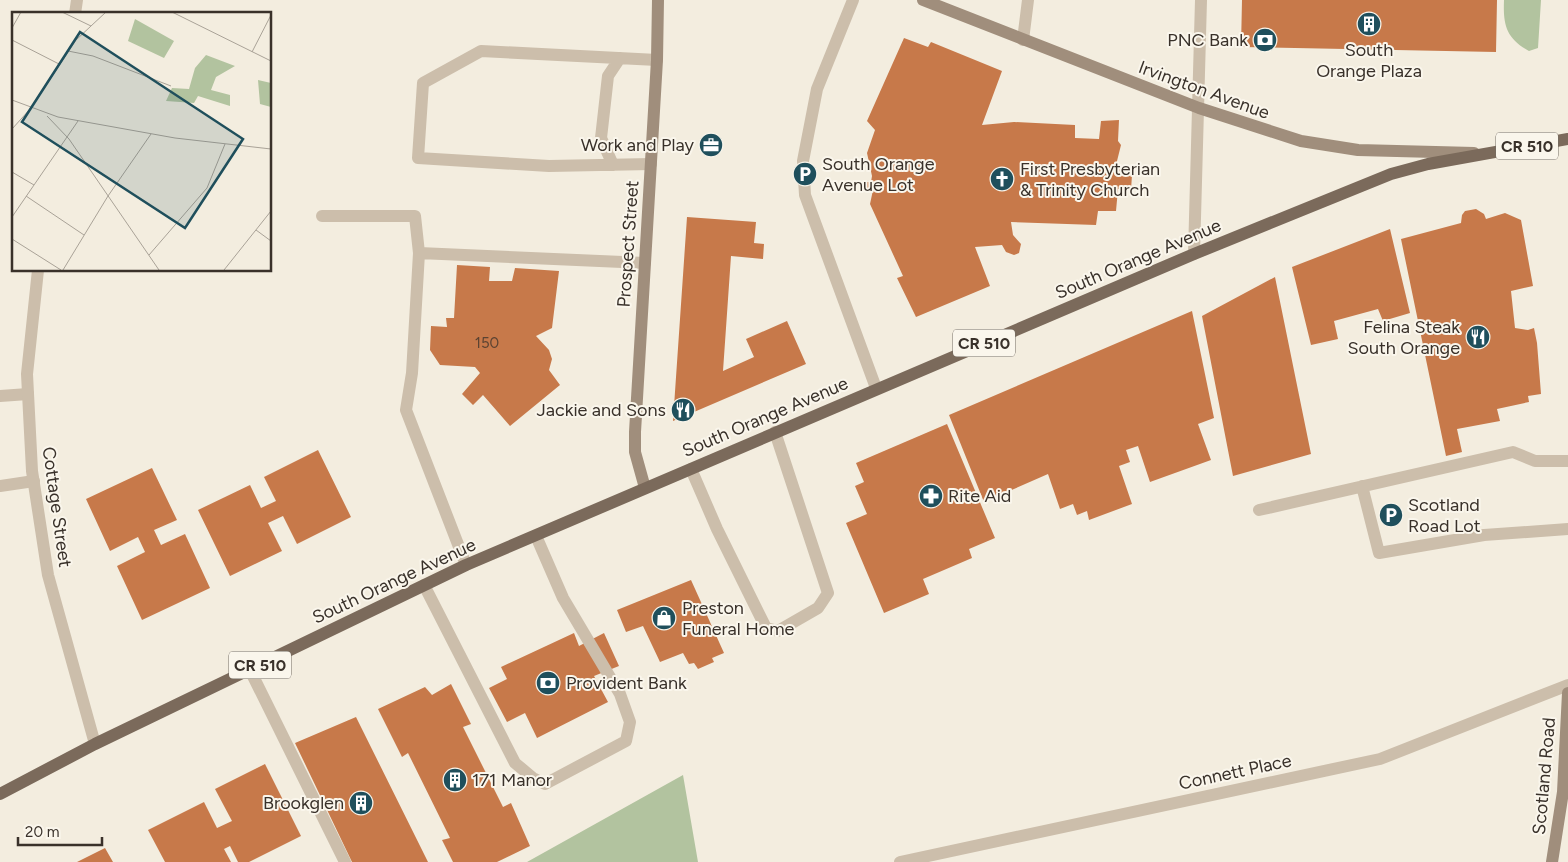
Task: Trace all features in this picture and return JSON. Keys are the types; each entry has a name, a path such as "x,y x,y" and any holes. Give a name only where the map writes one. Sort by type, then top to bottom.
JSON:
{"main road":[{"name":"Prospect Street","path":"645,488 634,452 658,60 658,0"},
{"name":"Irvington Avenue","path":"923,0 1199,108 1300,142 1358,150 1486,153"},
{"name":"South Orange Avenue","path":"0,794 95,744 466,565 876,388 1194,254 1391,174 1428,164 1568,139"},
{"name":"Scotland Road","path":"1552,862 1563,792 1568,693"}],"street":[{"path":"853,0 817,89 803,161 805,195 876,388"},
{"path":"1023,40 1028,0"},
{"path":"1194,254 1202,0"},
{"path":"651,164 549,166 418,158 423,83 481,51 658,60"},
{"path":"613,165 601,138 608,76 620,58"},
{"path":"322,216 415,216 419,253 412,373 406,410 466,565"},
{"path":"419,253 645,263"},
{"name":"Cottage Street","path":"38,271 27,374 34,481 48,575 95,744"},
{"path":"0,396 28,394"},
{"path":"690,469 717,529 766,628 778,631 818,608 828,593 775,432"},
{"path":"1258,510 1513,452 1535,462 1568,461"},
{"path":"0,486 34,481"},
{"path":"1362,486 1379,553 1484,535 1568,529"},
{"path":"424,585 515,764 533,778 545,784 626,741 630,722 620,694 563,598 536,536"},
{"path":"250,670 344,862"},
{"name":"Connett Place","path":"900,862 1380,759 1568,685"}],"green space":[{"path":"1504,0 1541,0 1538,48 1529,51 1511,36 1505,24"},
{"path":"683,775 698,862 527,862"}],"building":[{"name":"South Orange Plaza","path":"1242,0 1497,0 1496,52 1241,47"},
{"name":"First Presbyterian & Trinity Church","path":"904,38 928,47 931,42 1002,71 982,125 1014,122 1075,125 1075,138 1099,139 1101,121 1119,120 1118,141 1121,145 1116,165 1126,166 1125,174 1132,175 1131,190 1118,189 1116,211 1098,211 1096,225 1011,222 1013,235 1021,244 1019,253 1014,255 1006,252 1002,245 975,247 990,286 916,317 897,278 903,276 870,204 873,190 867,189 867,182 871,182 872,176 867,153 875,130 867,121"},
{"name":"Felina Steak South Orange","path":"1476,209 1484,214 1486,219 1505,213 1521,220 1533,286 1511,291 1515,328 1528,330 1534,328 1541,394 1528,396 1529,402 1497,409 1500,421 1457,429 1462,452 1446,456 1401,239 1461,223 1462,215 1465,211"},
{"path":"687,217 756,222 754,243 764,244 763,259 731,256 723,371 754,357 746,339 787,321 806,364 673,421"},
{"path":"1390,229 1410,313 1383,321 1378,309 1334,321 1338,339 1311,345 1292,267"},
{"path":"457,265 490,267 489,281 512,281 515,268 559,271 552,328 536,336 549,350 552,359 549,370 560,385 510,426 483,395 473,405 462,394 480,373 475,367 440,365 430,350 431,326 447,327 446,318 454,318"},
{"path":"1275,277 1311,454 1233,476 1202,316"},
{"path":"1192,311 1214,418 1198,424 1211,460 1150,482 1138,446 1126,450 1130,462 1119,466 1132,504 1089,520 1087,511 1077,515 1073,504 1060,509 1048,474 984,502 949,415"},
{"path":"947,424 995,538 969,549 972,558 923,579 929,594 884,613 846,523 867,514 855,486 864,482 856,463"},
{"path":"318,450 351,517 297,544 283,516 268,523 282,551 230,576 198,510 250,485 261,508 276,501 264,477"},
{"path":"152,468 177,520 154,530 161,545 185,534 210,588 142,620 117,566 145,552 138,537 110,551 86,499"},
{"name":"Preston Funeral Home","path":"691,580 724,653 712,658 714,662 698,669 694,663 689,664 683,653 660,662 643,626 626,632 617,610"},
{"name":"Provident Bank","path":"574,633 579,646 604,633 619,666 594,676 608,702 537,738 525,713 507,722 489,688 507,679 501,667"},
{"name":"171 Manor","path":"451,684 471,724 463,727 503,807 511,803 530,846 497,862 453,862 442,840 450,838 408,753 402,757 378,709 425,687 432,695"},
{"name":"Brookglen","path":"356,717 428,862 352,862 295,743"},
{"path":"265,764 301,836 249,862 238,862 230,846 224,849 231,862 165,862 148,830 204,802 217,828 232,821 215,789"},
{"path":"105,848 113,862 77,862"}],"place":[{"name":"South Orange Plaza","path":"1369,24"},
{"name":"PNC Bank","path":"1265,40"},
{"name":"Work and Play","path":"711,145"},
{"name":"South Orange Avenue Lot","path":"805,174"},
{"name":"First Presbyterian & Trinity Church","path":"1002,179"},
{"name":"Felina Steak South Orange","path":"1478,337"},
{"name":"Jackie and Sons","path":"683,410"},
{"name":"Rite Aid","path":"931,496"},
{"name":"Scotland Road Lot","path":"1391,515"},
{"name":"Preston Funeral Home","path":"664,618"},
{"name":"Provident Bank","path":"548,683"},
{"name":"171 Manor","path":"455,780"},
{"name":"Brookglen","path":"361,803"}]}
